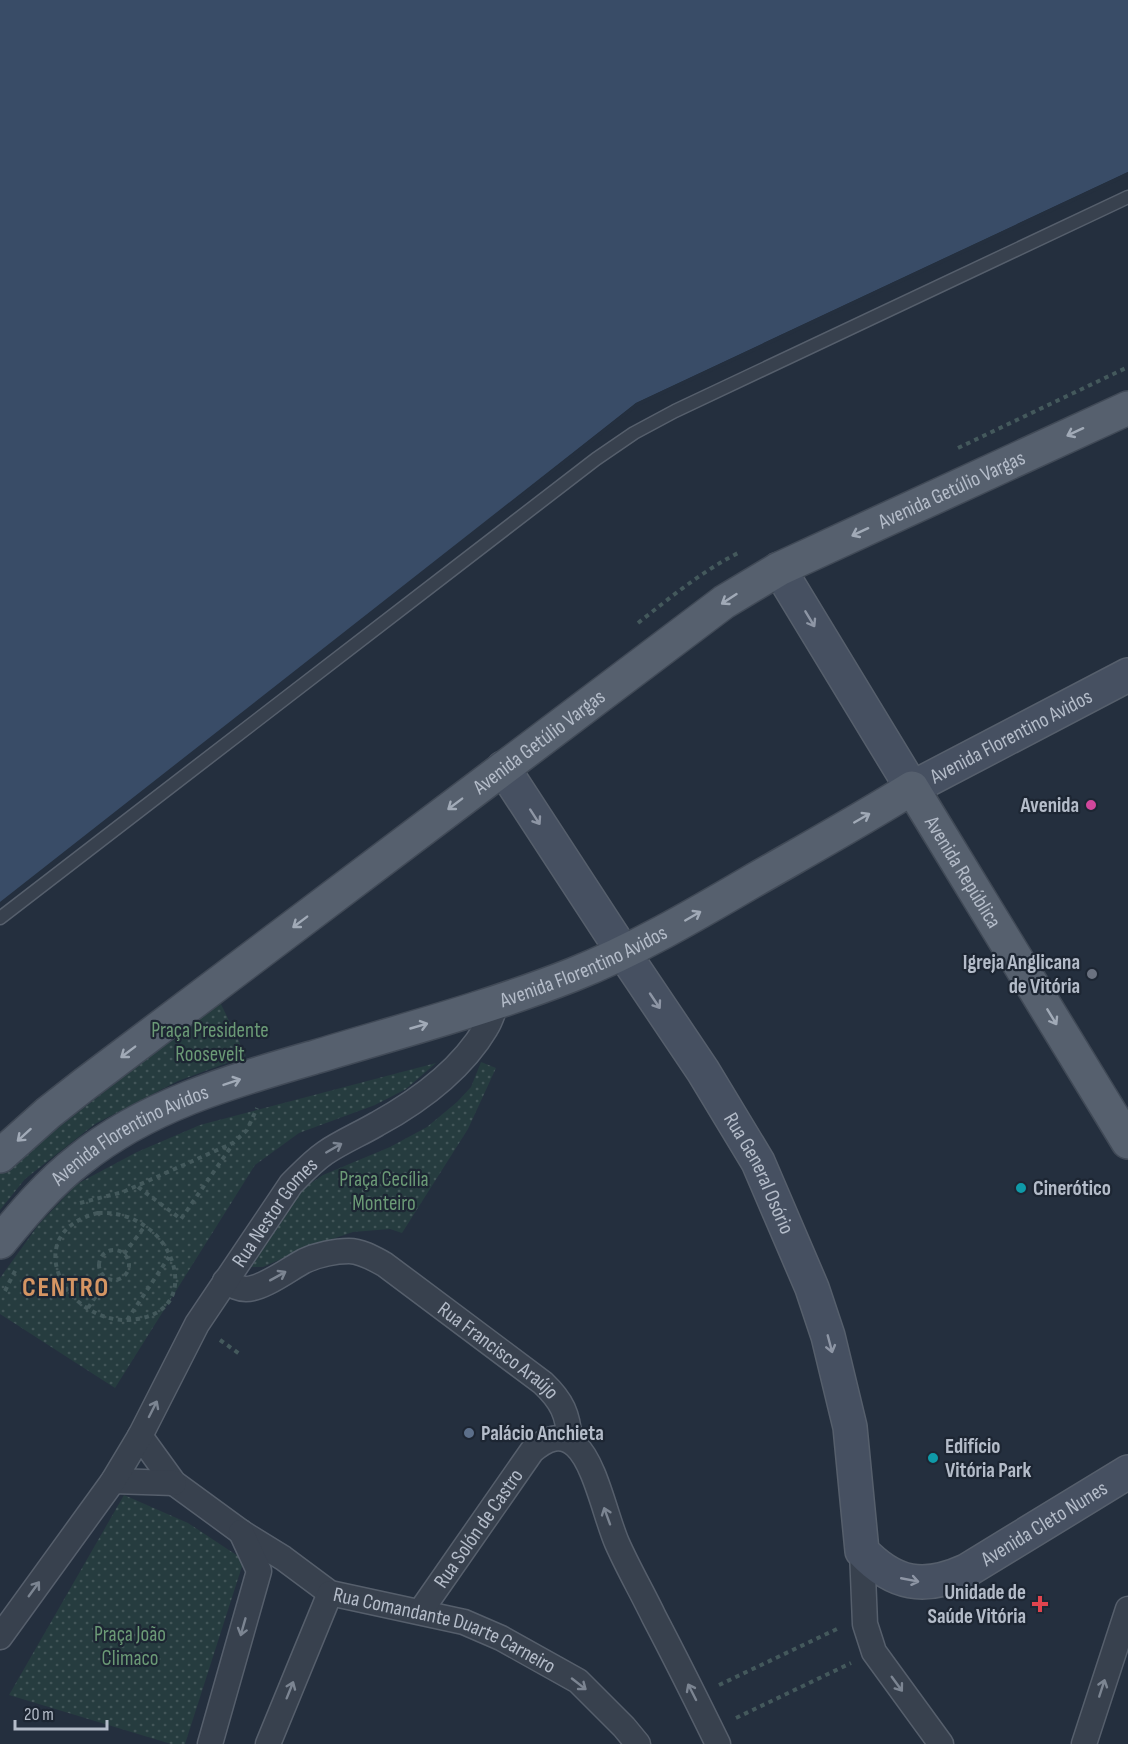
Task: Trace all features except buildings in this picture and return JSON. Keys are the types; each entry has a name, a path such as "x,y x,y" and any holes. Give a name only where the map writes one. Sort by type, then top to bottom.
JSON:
{"main road":[{"name":"Avenida Getúlio Vargas","path":"0,1156 85,1084 724,602 779,569 1128,408"},
{"name":"Avenida Florentino Avidos","path":"10,1252 25,1211 78,1160 143,1118 182,1100 237,1080 497,1003 575,974 677,926 912,788"},
{"name":"Avenida República","path":"912,788 1128,1142"}],"street":[{"name":"Avenida República","path":"779,569 912,788"},
{"name":"Avenida Florentino Avidos","path":"912,788 1128,675"},
{"name":"Rua General Osório","path":"503,768 703,1071 758,1162 812,1288 828,1336 850,1427 862,1551 864,1616 867,1634 874,1652 941,1744"},
{"name":"Rua Nestor Gomes","path":"0,1637 113,1480 140,1436 196,1324 291,1184 309,1165 326,1153 379,1124 431,1089 475,1046 488,1026 497,1003"},
{"name":"Rua Francisco Araújo","path":"225,1281 237,1288 247,1289 257,1287 306,1260 321,1255 350,1251 365,1254 384,1264 543,1383 564,1408 570,1441 578,1447 591,1469 616,1541 718,1744"},
{"name":"Rua Comandante Duarte Carneiro","path":"140,1436 174,1483 330,1593 464,1622 501,1638 578,1681 638,1744"},
{"name":"Rua Solón de Castro","path":"420,1612 532,1451 542,1442 554,1438 561,1437 570,1441"},
{"name":"Avenida Cleto Nunes","path":"862,1551 875,1565 892,1575 910,1581 929,1583 948,1579 966,1571 1128,1472"},
{"path":"113,1480 174,1483"},
{"path":"210,1744 259,1571 241,1532"},
{"path":"259,1571 283,1558"},
{"path":"268,1744 330,1593"},
{"path":"1084,1744 1128,1609"}],"lane":[{"path":"0,918 586,466 634,433 686,406 1128,197"}],"path":[{"path":"137,1186 182,1219 233,1143 247,1130 260,1102 250,1105"},
{"path":"77,1203 107,1197 137,1186 233,1143"},
{"path":"98,1213 119,1214 145,1226 157,1236 170,1256 176,1286 170,1302 153,1315 127,1320 110,1319 88,1308 72,1296 60,1279 56,1248 62,1233 69,1226 87,1216 98,1213"},
{"path":"124,1254 145,1226"},
{"path":"113,1250 124,1254 129,1265 124,1275 113,1280 100,1270 100,1260 103,1254 113,1250"},
{"path":"4,1292 10,1252"},
{"path":"127,1320 170,1256"},
{"path":"88,1308 108,1278"},
{"path":"221,1341 241,1355"},
{"path":"716,1686 836,1629"},
{"path":"729,1721 853,1662"}],"green space":[{"name":"Praça Presidente Roosevelt","path":"220,1002 246,1056 178,1081 95,1124 25,1179 0,1210 0,1173"},
{"name":"Praça Cecília Monteiro","path":"481,1062 496,1068 468,1129 402,1233 390,1229 353,1232 309,1247 263,1267 249,1267 299,1191 323,1175 390,1147 427,1127 471,1087"},
{"name":"Praça Presidente Roosevelt","path":"436,1063 406,1089 375,1105 299,1133 255,1165 115,1388 0,1314 0,1278 39,1224 77,1184 137,1152 200,1125"},
{"name":"Praça João Climaco","path":"124,1495 188,1523 244,1560 185,1744 171,1744 9,1695"}],"water":[{"path":"0,0 1128,0 1128,172 636,403 0,902"}],"pier":[{"path":"1128,172 1128,176 638,406 502,513 500,511 636,403"}],"place":[{"name":"Avenida","path":"1091,805"},
{"name":"Igreja Anglicana de Vitória","path":"1092,974"},
{"name":"Cinerótico","path":"1021,1188"},
{"name":"Palácio Anchieta","path":"469,1433"},
{"name":"Edifício Vitória Park","path":"933,1458"},
{"name":"Unidade de Saúde Vitória","path":"1040,1604"}],"district":[{"name":"CENTRO","path":"66,1287"}]}
